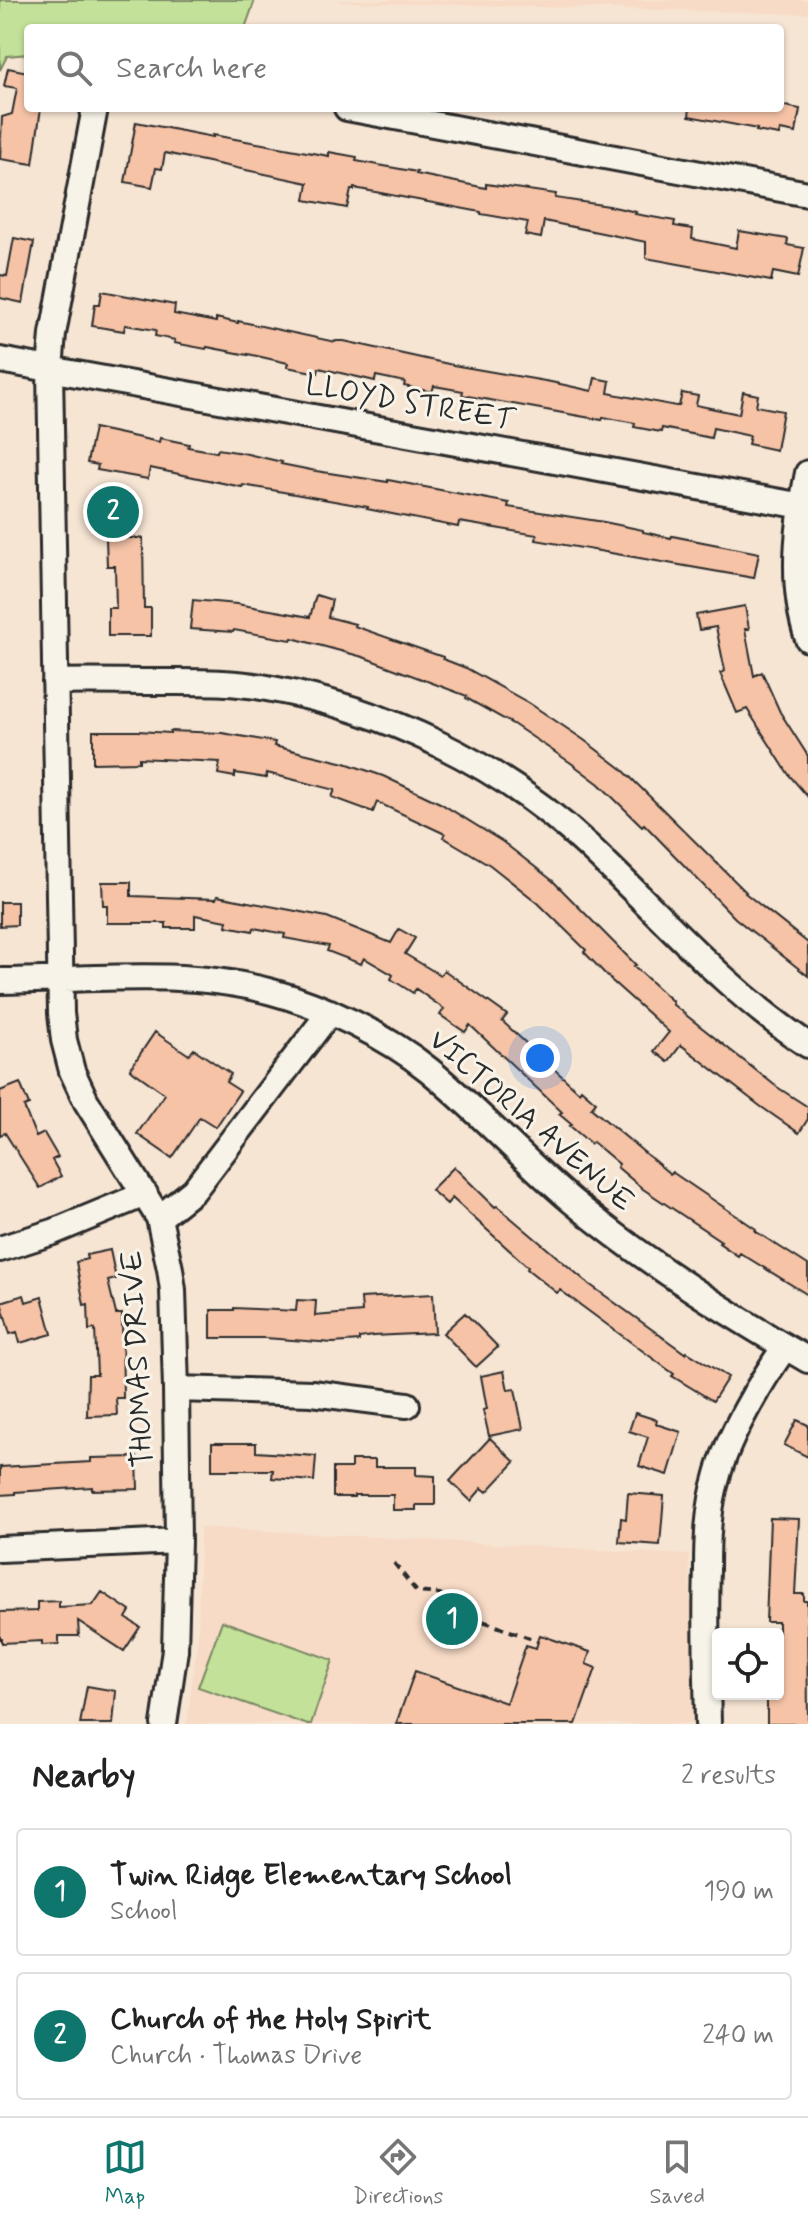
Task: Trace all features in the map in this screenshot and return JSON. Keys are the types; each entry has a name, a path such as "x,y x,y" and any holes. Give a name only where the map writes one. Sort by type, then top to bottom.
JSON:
{"street":[{"name":"THOMAS DRIVE","path":"94,112 53,334 50,369 61,980 64,1040 72,1071 86,1101 159,1218 173,1290 178,1541 175,1650 164,1724"},
{"path":"368,112 808,194"},
{"name":"LLOYD STREET","path":"0,360 805,507"},
{"path":"808,473 797,560 800,616 808,639"},
{"path":"55,682 205,682 265,687 331,702 410,730 475,763 537,802 586,845 709,965 786,1031 808,1045"},
{"name":"VICTORIA AVENUE","path":"0,981 172,977 208,980 272,992 330,1012 426,1068 572,1201 624,1242 687,1287 808,1360"},
{"path":"159,1218 194,1190 330,1012"},
{"path":"0,1249 53,1232 145,1194"},
{"path":"708,1724 706,1603 711,1501 727,1447 785,1347"},
{"path":"176,1389 312,1393 407,1405"},
{"path":"0,1549 178,1541"}],"path":[{"path":"394,1563 417,1592 440,1594 466,1615 538,1641"}],"shaded area":[{"path":"808,0 808,14 339,2"},
{"path":"200,1527 689,1555 690,1602 706,1603 708,1724 187,1724 198,1635"}],"green space":[{"path":"0,0 255,0 246,24 24,24 24,54 7,56 0,70"},
{"path":"222,1621 333,1660 311,1724 198,1687"}],"building":[{"path":"8,68 24,71 24,112 40,112 33,164 0,159 2,117 12,114 17,88 4,86"},
{"path":"784,106 800,109 796,133 780,130 779,135 689,116 690,112 784,112"},
{"path":"136,122 329,156 329,152 357,157 356,161 486,188 486,184 556,194 555,198 675,221 674,226 693,229 692,239 736,248 739,231 788,239 787,245 804,248 798,277 773,272 771,281 646,258 646,242 544,221 541,238 525,235 528,222 354,188 347,208 305,200 308,183 165,153 162,169 156,168 152,187 125,182"},
{"path":"14,238 34,242 23,303 0,298 0,275 7,276"},
{"path":"102,291 175,305 174,314 216,322 216,318 238,321 592,391 595,378 610,381 608,393 676,406 679,406 682,393 698,396 696,405 739,414 743,392 758,395 756,406 783,411 776,450 748,444 750,436 713,428 711,438 662,428 661,432 603,417 602,420 462,395 463,391 434,386 432,392 376,376 375,381 319,368 318,373 287,367 288,363 248,354 174,343 175,340 155,336 156,330 125,325 124,331 92,326 95,304 100,304"},
{"path":"94,428 159,442 160,438 217,452 218,449 243,453 316,471 388,480 509,503 508,507 604,522 671,538 759,553 754,578 536,540 537,535 459,522 458,527 368,507 242,487 150,468 148,479 97,470 98,465 87,463"},
{"path":"106,538 143,538 144,608 151,608 151,636 108,636 108,608 116,608 115,566 107,566"},
{"path":"316,595 332,600 328,617 355,624 466,668 529,703 622,769 745,893 808,943 808,976 735,918 644,824 642,826 599,784 467,696 363,657 292,638 234,630 190,629 193,600 310,617"},
{"path":"745,606 749,629 745,629 754,676 762,672 780,712 808,756 808,797 789,775 747,709 737,713 720,673 725,671 716,627 699,630 696,615"},
{"path":"93,731 222,733 275,742 274,746 345,763 383,776 440,803 503,842 553,881 672,1004 777,1087 808,1107 808,1119 799,1133 681,1045 668,1062 654,1051 669,1032 612,981 584,952 586,950 538,903 490,865 443,837 445,834 377,802 373,812 332,797 335,790 267,773 266,778 235,773 235,777 218,774 220,762 139,758 139,762 93,763"},
{"path":"102,882 131,882 131,896 216,899 217,896 327,917 391,943 399,929 415,938 405,954 440,975 444,970 507,1015 502,1021 579,1092 581,1089 596,1102 591,1108 670,1174 672,1172 808,1265 808,1295 740,1253 738,1256 719,1243 721,1241 643,1189 617,1167 619,1164 570,1126 559,1114 562,1112 470,1025 465,1032 440,1015 444,1009 416,989 413,993 391,979 393,975 364,958 361,964 327,951 329,946 284,938 285,934 226,926 227,921 195,915 195,928 166,928 166,923 107,923"},
{"path":"0,902 17,902 17,925 0,926"},
{"path":"155,1032 189,1055 194,1049 231,1074 226,1082 240,1091 216,1127 200,1117 172,1158 137,1134 165,1094 130,1069"},
{"path":"20,1083 29,1105 24,1107 36,1137 44,1133 58,1157 52,1160 61,1176 40,1188 5,1133 0,1135 0,1091"},
{"path":"454,1167 495,1207 589,1284 686,1354 728,1377 713,1401 672,1376 674,1374 560,1290 557,1293 452,1198 447,1204 431,1190"},
{"path":"110,1250 116,1279 108,1281 116,1314 122,1314 123,1398 116,1398 117,1415 87,1416 88,1375 97,1375 95,1329 89,1330 88,1304 84,1305 76,1262 87,1259 86,1255"},
{"path":"433,1294 435,1333 373,1336 359,1338 359,1341 333,1343 211,1338 211,1310 296,1311 297,1300 316,1301 315,1316 362,1312 361,1298"},
{"path":"24,1295 26,1302 42,1297 52,1334 20,1343 17,1332 10,1334 1,1302"},
{"path":"465,1313 498,1347 476,1367 443,1333"},
{"path":"504,1371 508,1390 515,1389 523,1429 489,1436 483,1410 487,1409 481,1376"},
{"path":"635,1413 681,1432 668,1475 639,1466 648,1437 629,1431"},
{"path":"797,1420 808,1425 808,1457 784,1445"},
{"path":"490,1438 515,1462 487,1492 482,1488 471,1501 450,1481"},
{"path":"212,1443 256,1443 256,1452 316,1456 314,1481 272,1478 273,1470 212,1470"},
{"path":"137,1457 138,1489 92,1490 92,1487 0,1495 0,1467"},
{"path":"351,1460 375,1460 375,1467 416,1467 416,1475 435,1476 435,1505 416,1505 416,1510 393,1510 393,1495 333,1497 333,1468 351,1468"},
{"path":"628,1493 664,1496 660,1545 619,1542 621,1518 626,1519"},
{"path":"770,1518 799,1519 795,1594 804,1594 804,1601 807,1601 808,1724 767,1724 767,1700 784,1700 784,1628 778,1628 778,1622 766,1622"},
{"path":"102,1592 130,1611 126,1618 140,1627 124,1651 78,1621 79,1636 59,1636 59,1644 42,1645 42,1641 2,1643 0,1639 0,1612 37,1611 37,1602 59,1601 59,1607 93,1605"},
{"path":"540,1635 590,1652 586,1664 596,1668 576,1724 396,1724 415,1671 506,1703 526,1645 536,1648"},
{"path":"87,1686 116,1691 113,1724 80,1724"}],"place":[{"name":"Church of the Holy Spirit","path":"113,512"},
{"name":"Twin Ridge Elementary School","path":"452,1619"}]}
